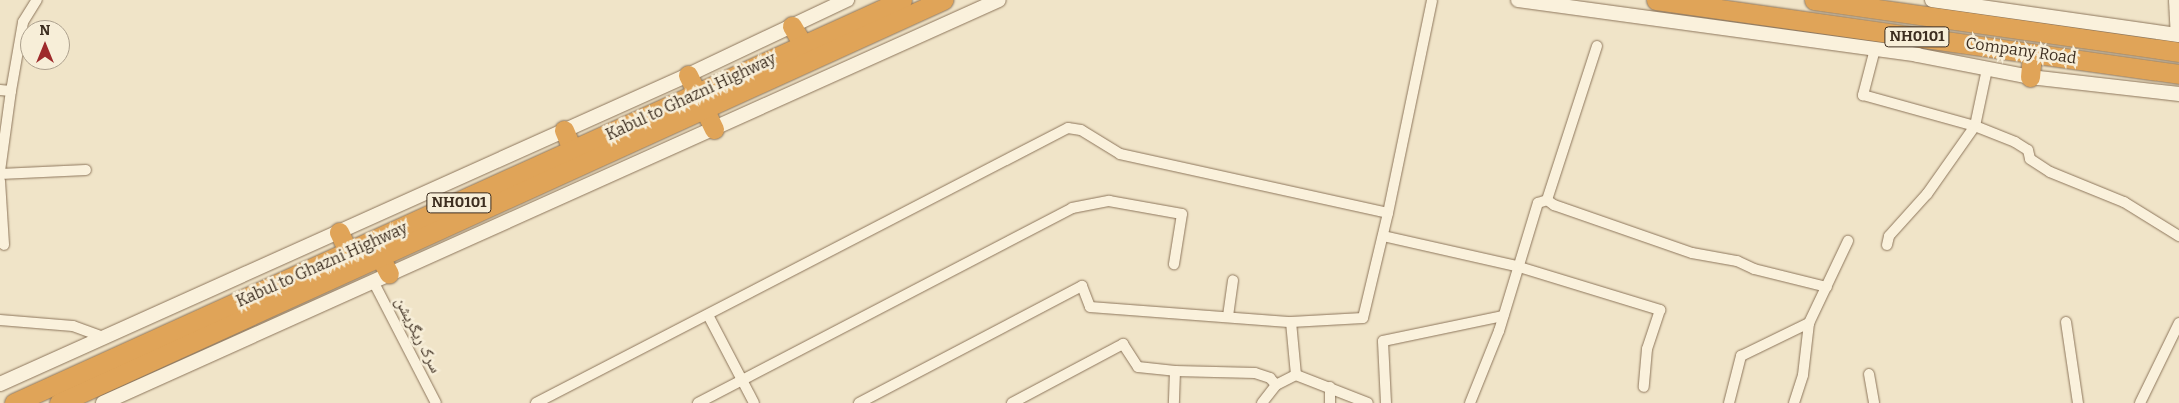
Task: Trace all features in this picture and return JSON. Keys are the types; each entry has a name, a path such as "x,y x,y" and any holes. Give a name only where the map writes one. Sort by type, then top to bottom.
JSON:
{"highway":[{"name":"Kabul to Ghazni Highway","path":"14,403 348,253 396,239 701,101 803,45 902,0"},
{"name":"Kabul to Ghazni Highway","path":"59,403 379,255 396,239 573,151 701,101 943,0"},
{"name":"Company Road","path":"1656,0 2179,74"},
{"name":"Company Road","path":"1814,0 2178,41"},
{"path":"792,26 803,45"},
{"path":"2030,77 2032,53"},
{"path":"688,75 714,129"},
{"path":"564,130 573,151"},
{"path":"339,232 348,253"},
{"path":"379,255 381,278"}],"street":[{"path":"37,0 23,22 5,90 0,172 86,170"},
{"path":"0,384 688,75 847,0"},
{"path":"103,403 999,0"},
{"path":"858,403 1082,286 1090,307 1290,322 1362,318 1383,236 1432,0"},
{"path":"1518,0 1875,49 2030,77 2179,94"},
{"path":"1932,0 1992,5 2178,41 2174,0"},
{"path":"1548,200 1597,46"},
{"path":"1875,49 1863,95 1975,126 2015,142 2028,150 2030,159 2050,172 2124,202 2179,236"},
{"path":"1887,245 1889,236 1927,194 1975,126 1987,69"},
{"path":"536,403 1068,128 1081,130 1120,154 1388,213"},
{"path":"0,181 4,245"},
{"path":"1470,403 1486,370 1516,266 1538,203 1548,200"},
{"path":"1548,200 1554,205 1692,253 1736,261 1754,269 1827,287"},
{"path":"698,403 1072,208 1109,201 1182,214 1174,264"},
{"path":"1383,236 1516,266 1660,310 1647,348 1644,388"},
{"path":"1794,403 1803,375 1809,324 1848,241"},
{"name":"سرک ریگریشن","path":"381,278 436,403"},
{"path":"1228,316 1233,280"},
{"path":"708,315 754,403"},
{"path":"1386,403 1383,340 1503,316"},
{"path":"0,320 73,326 106,338"},
{"path":"1290,322 1296,375"},
{"path":"2066,322 2078,403"},
{"path":"2140,403 2179,323"},
{"path":"1729,403 1741,356 1809,324"},
{"path":"1012,403 1123,344 1128,348 1138,367 1175,371 1255,373 1270,378 1276,385"},
{"path":"1174,403 1175,371"},
{"path":"1869,374 1874,403"},
{"path":"1262,403 1276,385 1296,375 1368,403"},
{"path":"1330,387 1330,403"}]}
